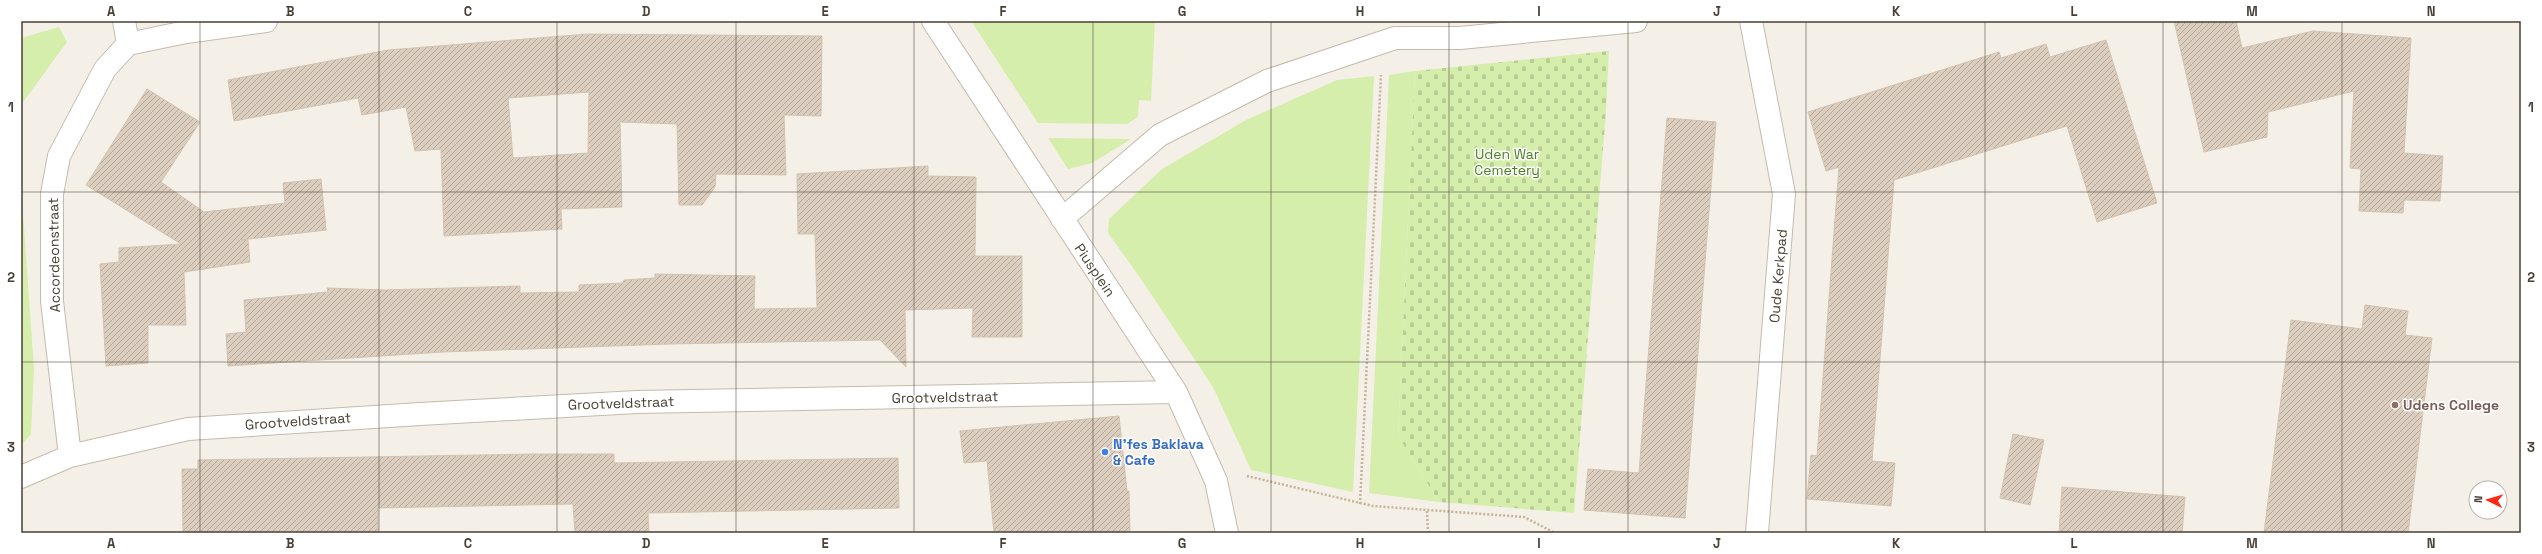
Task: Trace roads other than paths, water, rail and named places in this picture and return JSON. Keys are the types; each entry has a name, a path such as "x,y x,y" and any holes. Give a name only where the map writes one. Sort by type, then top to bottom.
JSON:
{"street":[{"path":"124,21 128,44 186,32 266,21"},
{"name":"Piusplein","path":"933,21 1176,392 1216,481 1226,533"},
{"path":"1062,219 1160,136 1267,81 1391,34 1460,38 1636,21"},
{"name":"Oude Kerkpad","path":"1751,21 1784,194 1757,533"},
{"name":"Accordeonstraat","path":"70,456 52,301 52,194 59,156 105,70 128,44"},
{"name":"Grootveldstraat","path":"70,456 188,428 451,412 637,402 1176,392"},
{"path":"21,477 70,456"}],"place":[{"name":"Udens College","path":"2395,405"},
{"name":"N'fes Baklava & Cafe","path":"1105,452"}],"park label":[{"name":"Uden War Cemetery","path":"1507,162"}]}
